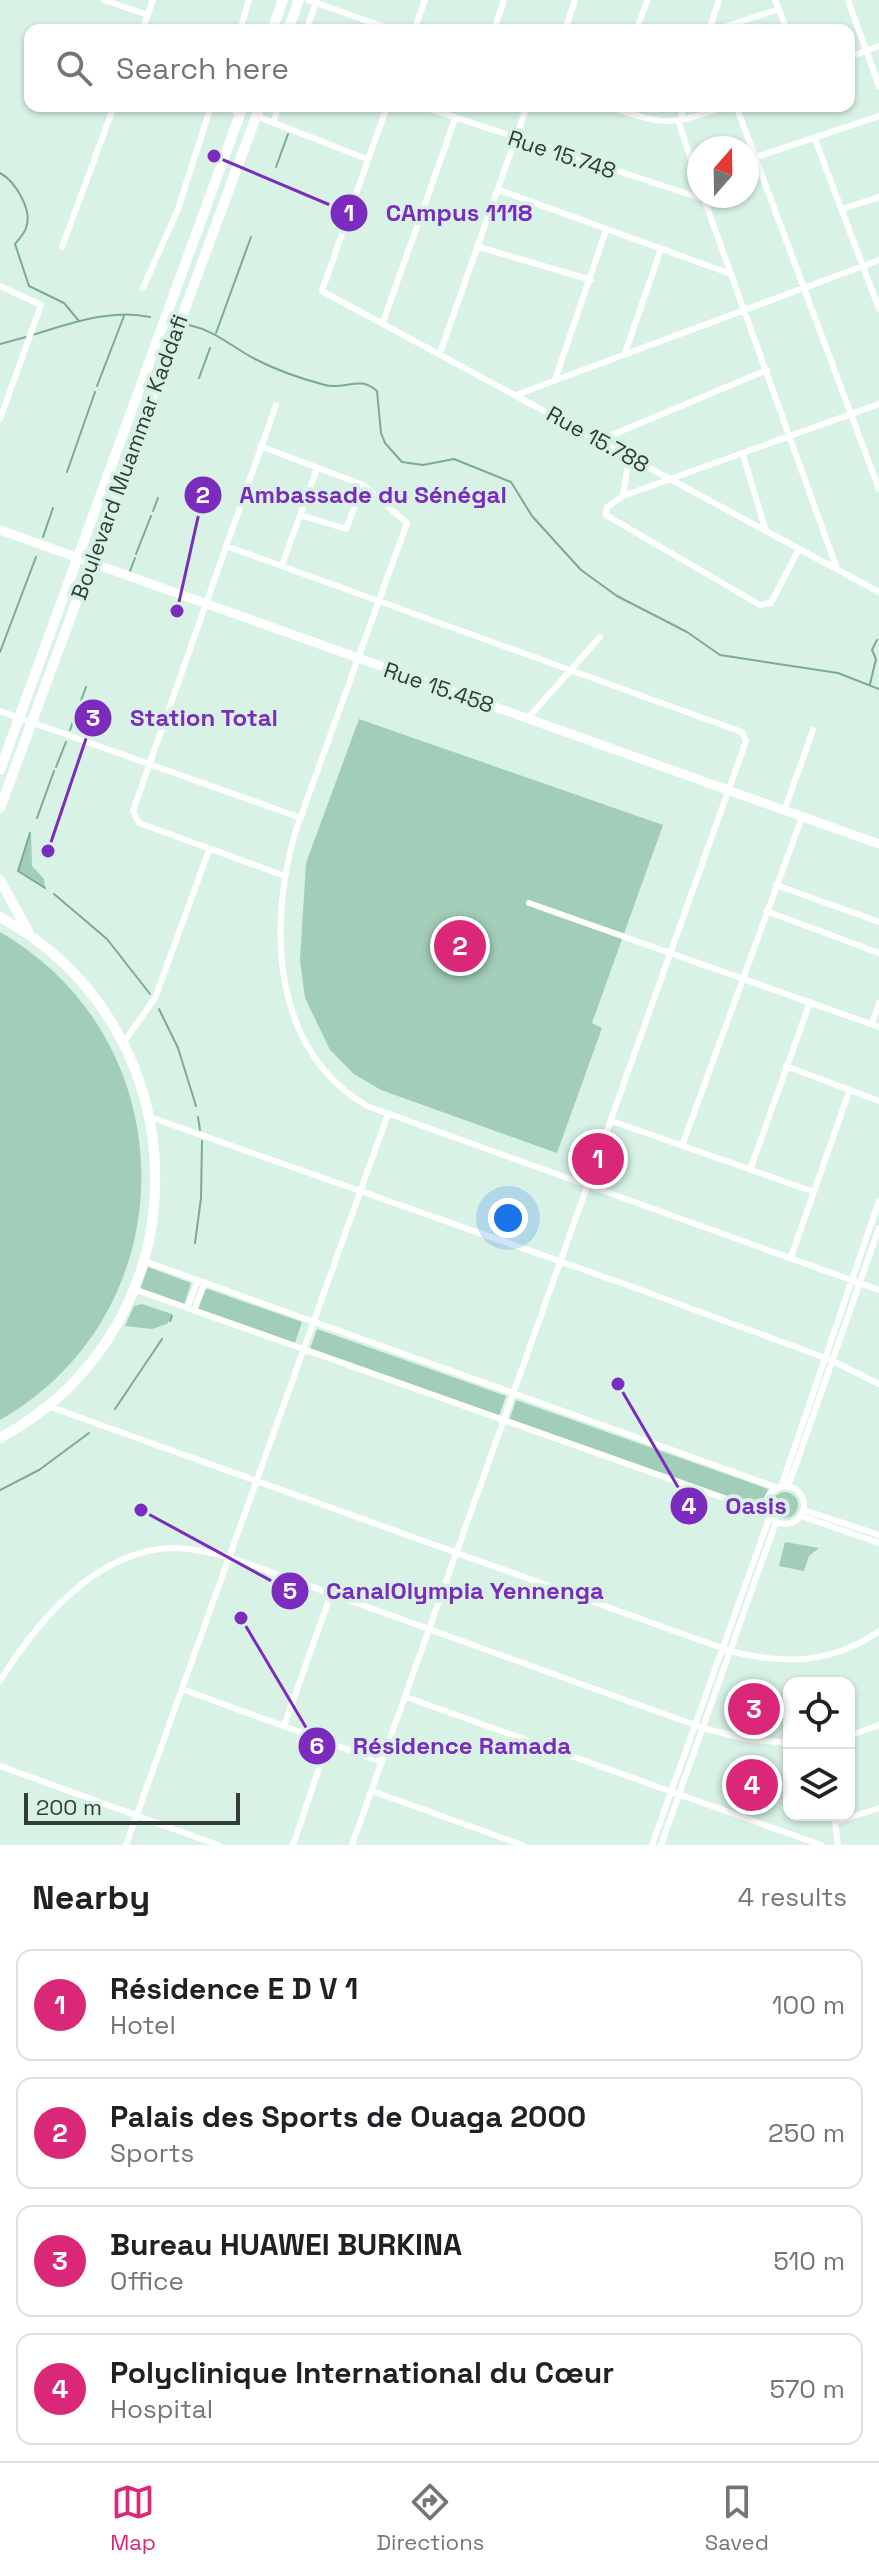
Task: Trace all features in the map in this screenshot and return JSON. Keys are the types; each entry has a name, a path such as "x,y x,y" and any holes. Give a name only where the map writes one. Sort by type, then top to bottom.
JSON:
{"main road":[{"path":"274,24 283,0"},
{"path":"290,24 299,0"},
{"name":"Boulevard Muammar Kaddafi","path":"0,770 241,112"},
{"name":"Boulevard Muammar Kaddafi","path":"0,808 258,112"},
{"name":"Rue 15.458","path":"0,530 879,844"},
{"path":"0,880 31,936"},
{"path":"0,917 31,936 90,992 123,1043 150,1117 156,1179 153,1220 144,1261 134,1289 102,1348 48,1406 0,1438"}],"street":[{"path":"104,0 148,15"},
{"path":"144,24 153,0"},
{"path":"242,24 249,0"},
{"path":"416,24 425,0"},
{"path":"496,24 504,0"},
{"path":"567,24 575,0"},
{"path":"638,24 648,0"},
{"path":"711,24 719,0"},
{"path":"775,0 785,24"},
{"path":"848,0 879,86"},
{"path":"308,24 314,1 377,24"},
{"path":"733,24 779,9"},
{"path":"855,55 879,46"},
{"path":"62,247 112,112"},
{"path":"143,288 178,209 209,112"},
{"path":"259,112 273,122 367,159 385,112"},
{"path":"273,122 277,112"},
{"name":"Rue 15.748","path":"437,112 515,140 687,192"},
{"path":"440,353 525,112"},
{"path":"627,112 653,120 679,123 709,112"},
{"path":"682,112 679,123 687,148"},
{"path":"738,112 748,136"},
{"path":"759,156 879,116"},
{"path":"383,322 455,119"},
{"path":"815,139 879,309"},
{"name":"Rue 15.788","path":"367,159 321,285 329,298 383,322 879,592"},
{"path":"759,165 875,467 879,489"},
{"path":"499,190 731,274"},
{"path":"842,209 879,197"},
{"path":"707,208 793,437 838,570"},
{"path":"556,377 606,230"},
{"path":"479,247 591,280"},
{"path":"625,353 661,249"},
{"path":"516,395 556,377 879,260"},
{"path":"0,286 41,304 0,419"},
{"path":"600,440 767,370"},
{"path":"799,549 771,603 760,605 606,515 607,507 623,496 879,404"},
{"path":"276,405 133,811 139,823 285,876"},
{"path":"260,446 363,485 407,523 301,818 285,876 280,946 285,988 296,1025 315,1060 345,1092 388,1114 879,1290"},
{"path":"743,455 766,531"},
{"path":"623,496 629,456"},
{"path":"282,565 317,469"},
{"path":"300,515 346,529 363,485"},
{"path":"226,546 742,732 746,741 673,953 352,1845"},
{"path":"528,718 568,669 600,637"},
{"path":"0,711 301,818"},
{"path":"784,811 813,730"},
{"path":"682,1146 802,817"},
{"path":"123,1043 155,998 209,850"},
{"path":"776,885 879,922"},
{"path":"529,903 875,1025 879,1003"},
{"path":"766,911 879,953"},
{"path":"750,1170 810,1002"},
{"path":"786,1066 879,1101"},
{"path":"791,1257 850,1089"},
{"path":"126,1845 388,1114"},
{"path":"150,1117 828,1359 879,1384"},
{"path":"612,1121 814,1192"},
{"path":"857,1280 879,1201"},
{"path":"652,1845 769,1515 768,1497 782,1487 879,1228"},
{"path":"144,1261 782,1487 801,1495 803,1513"},
{"path":"190,1309 201,1281"},
{"path":"134,1289 769,1515 776,1522 790,1524 803,1513"},
{"path":"48,1406 730,1651 770,1660 809,1660 846,1650 879,1631"},
{"path":"803,1513 879,1535"},
{"path":"803,1513 879,1543"},
{"path":"661,1845 776,1522"},
{"path":"0,1681 46,1619 87,1580 115,1564 167,1549 229,1557 703,1728 746,1739 783,1742"},
{"path":"284,1726 331,1594"},
{"path":"182,1689 382,1762"},
{"path":"406,1697 821,1845"},
{"path":"855,1734 879,1725"},
{"path":"293,1845 328,1742"},
{"path":"0,1766 218,1845"},
{"path":"372,1791 522,1845"},
{"path":"855,1813 879,1808"},
{"path":"834,1821 838,1845"}],"green space":[{"path":"359,719 663,825 592,1023 602,1028 557,1153 381,1090 354,1074 330,1050 305,998 300,960 306,863"},
{"path":"31,833 32,866 44,879 45,888 18,870"},
{"path":"0,932 62,980 106,1039 132,1105 141,1176 133,1247 106,1313 62,1372 0,1420"},
{"path":"148,1267 191,1283 184,1305 140,1289"},
{"path":"205,1288 302,1322 295,1343 198,1309"},
{"path":"142,1304 172,1314 167,1324 152,1329 125,1326 134,1306"},
{"path":"317,1329 506,1396 499,1416 310,1349"},
{"path":"516,1400 768,1489 761,1510 509,1421"},
{"path":"785,1492 794,1496 798,1505 794,1514 785,1518 776,1514 772,1505 776,1496"},
{"path":"785,1542 819,1548 809,1556 804,1571 779,1566"}],"waterway":[{"path":"276,167 288,134"},
{"path":"0,173 17,189 25,205 28,221 15,244 29,286 64,303 79,321"},
{"path":"216,333 251,237"},
{"path":"32,335 106,316 150,317"},
{"path":"97,386 124,316"},
{"path":"189,325 216,335 263,363 298,377 325,385 358,383 370,386 377,391 381,433 385,443 402,462 423,465 454,459 511,482 532,516 581,570 617,596 687,632 720,655 838,673 879,689"},
{"path":"0,344 26,337"},
{"path":"199,378 210,348"},
{"path":"67,472 95,392"},
{"path":"153,511 158,498"},
{"path":"43,537 53,508"},
{"path":"136,554 151,516"},
{"path":"0,652 36,557"},
{"path":"130,571 135,558"},
{"path":"870,684 876,659 872,650 877,640"},
{"path":"70,730 86,687"},
{"path":"56,767 66,742"},
{"path":"37,818 54,771"},
{"path":"30,833 18,871 45,888"},
{"path":"54,894 107,939 150,994"},
{"path":"159,1009 178,1048 196,1106"},
{"path":"198,1117 200,1130"},
{"path":"195,1243 201,1198 202,1141"},
{"path":"170,1321 172,1316"},
{"path":"115,1409 162,1339"},
{"path":"0,1490 39,1470 89,1433"}],"place":[{"name":"CAmpus 1118","path":"214,156"},
{"name":"Ambassade du Sénégal","path":"177,611"},
{"name":"Station Total","path":"48,851"},
{"name":"Palais des Sports de Ouaga 2000","path":"460,946"},
{"name":"Résidence E D V 1","path":"598,1159"},
{"name":"Oasis","path":"618,1384"},
{"name":"CanalOlympia Yennenga","path":"141,1510"},
{"name":"Résidence Ramada","path":"241,1618"},
{"name":"Bureau HUAWEI BURKINA","path":"754,1709"},
{"name":"Polyclinique International du Cœur","path":"752,1785"}]}
